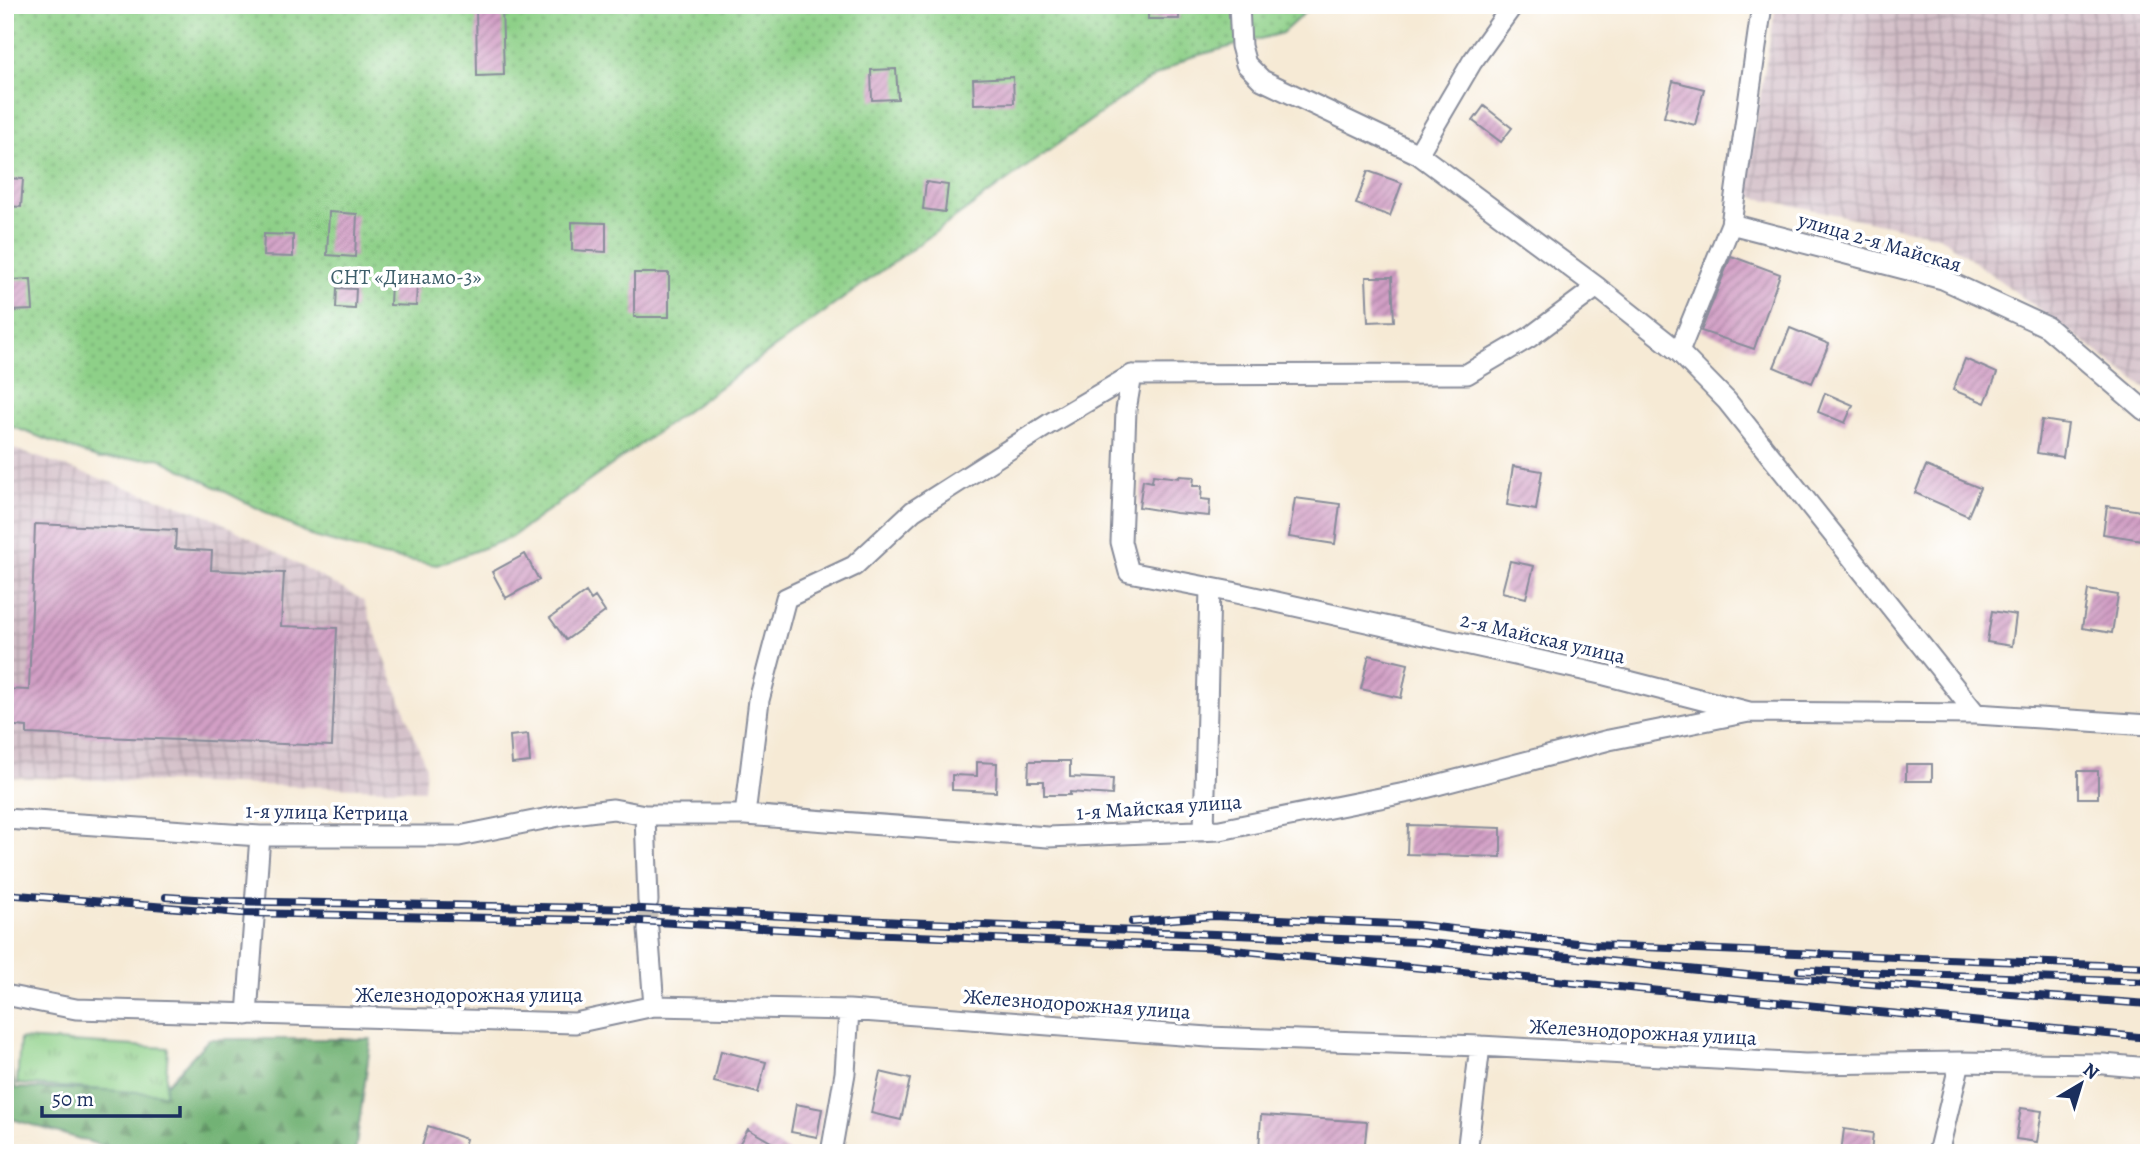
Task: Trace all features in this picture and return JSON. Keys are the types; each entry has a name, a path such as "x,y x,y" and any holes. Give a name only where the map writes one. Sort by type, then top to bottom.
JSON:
{"street":[{"path":"1239,5 1241,46 1246,64 1262,80 1418,154 1597,287 1679,352 1727,401 1976,714"},
{"path":"1418,154 1472,62 1513,5"},
{"path":"1679,352 1731,224 1762,5"},
{"name":"улица 2-я Майская","path":"1731,224 1943,279 2047,327 2144,410 2149,410"},
{"path":"745,815 759,700 786,598 854,566 912,511 1049,424 1132,375 1467,374 1530,337 1597,287"},
{"name":"2-я Майская улица","path":"1132,375 1126,410 1121,542 1129,572 1605,675 1749,712 1976,714 2149,725"},
{"path":"1204,831 1210,588"},
{"name":"1-я Майская улица","path":"645,815 745,815 1048,837 1220,830 1410,792 1609,740 1749,712"},
{"name":"1-я улица Кетрица","path":"5,819 260,836 459,836 564,815 613,809 645,815"},
{"path":"645,815 648,901"},
{"path":"247,1015 260,836"},
{"path":"648,929 654,1006"},
{"name":"Железнодорожная улица","path":"5,995 76,1009 575,1023 654,1006 849,1010 1208,1037 1480,1046 1805,1064 1960,1062 2103,1064 2149,1068"},
{"path":"831,1153 845,1073 849,1010"},
{"path":"1467,1153 1480,1046"},
{"path":"1938,1153 1960,1062"}],"shaded area":[{"path":"1776,5 2149,5 2149,390 1939,236 1743,195"},
{"path":"5,446 210,516 363,600 426,767 424,790 5,777"}],"green space":[{"name":"СНТ «Динамо-3»","path":"5,5 1313,5 1282,33 1188,58 1140,85 510,538 437,565 384,556 314,537 159,458 99,459 5,424"},
{"path":"20,1039 168,1048 165,1094 17,1084"},
{"path":"209,1039 371,1039 355,1153 127,1153 5,1117 5,1043 15,1088 160,1091"}],"building":[{"path":"476,5 502,5 504,75 477,76"},
{"path":"1148,5 1179,5 1179,19 1148,19"},
{"path":"896,69 898,99 872,100 871,70"},
{"path":"1013,77 1014,103 974,104 973,79"},
{"path":"1673,81 1704,89 1695,125 1664,117"},
{"path":"1484,106 1512,128 1501,142 1473,121"},
{"path":"1368,171 1402,183 1390,216 1356,204"},
{"path":"5,178 23,179 21,207 5,206"},
{"path":"926,182 948,185 945,212 923,209"},
{"path":"329,212 357,214 355,257 327,255"},
{"path":"572,222 606,223 606,252 572,250"},
{"path":"264,234 293,235 293,257 263,256"},
{"path":"1731,256 1780,274 1754,349 1701,331"},
{"path":"634,273 669,273 669,317 634,317"},
{"path":"1366,277 1392,277 1394,321 1368,322"},
{"path":"31,279 33,310 11,311 10,280"},
{"path":"391,282 417,283 416,306 390,305"},
{"path":"337,288 356,289 355,309 336,308"},
{"path":"1790,328 1829,344 1812,383 1774,367"},
{"path":"1965,359 1997,373 1985,403 1953,390"},
{"path":"1825,393 1853,405 1845,423 1818,412"},
{"path":"2042,420 2068,424 2063,457 2037,453"},
{"path":"1513,466 1542,471 1536,510 1507,505"},
{"path":"1926,466 1980,488 1968,516 1915,493"},
{"path":"1153,475 1194,477 1193,486 1202,486 1201,499 1210,500 1209,516 1139,507 1143,480 1152,482"},
{"path":"1295,498 1340,504 1335,544 1289,537"},
{"path":"2107,506 2149,512 2149,541 2103,534"},
{"path":"35,524 176,530 175,549 212,551 211,570 284,573 281,626 337,628 332,746 27,734 27,727 5,725 5,689 29,690"},
{"path":"525,554 539,580 506,598 492,572"},
{"path":"1510,561 1534,566 1526,598 1502,592"},
{"path":"2088,590 2118,595 2112,633 2082,628"},
{"path":"586,592 591,600 595,597 605,612 566,640 550,618"},
{"path":"1992,611 2016,615 2012,646 1987,642"},
{"path":"1369,655 1408,664 1401,698 1361,689"},
{"path":"528,734 530,762 512,764 510,736"},
{"path":"1029,761 1070,761 1070,777 1113,779 1112,795 1070,792 1070,795 1044,795 1044,781 1028,781"},
{"path":"977,762 997,763 996,792 952,790 952,775 977,776"},
{"path":"1906,764 1932,764 1932,781 1906,781"},
{"path":"2078,771 2098,771 2098,798 2078,798"},
{"path":"1408,825 1501,828 1501,857 1407,854"},
{"path":"721,1051 766,1062 758,1093 714,1082"},
{"path":"880,1072 910,1079 901,1120 871,1113"},
{"path":"796,1104 822,1109 817,1137 791,1132"},
{"path":"2021,1108 2042,1111 2037,1142 2016,1139"},
{"path":"1261,1115 1367,1122 1364,1153 1259,1151"},
{"path":"428,1126 466,1139 462,1153 420,1153"},
{"path":"748,1129 790,1153 734,1153"},
{"path":"1844,1129 1873,1133 1871,1153 1841,1153"}],"tunnel":[{"path":"648,901 648,929"}],"railway":[{"path":"5,894 241,913 640,921 864,934 1203,947 2149,1038"},
{"path":"166,897 225,901 642,909 1419,942 1747,975 2149,1004"},
{"path":"1132,922 1213,916 1418,925 1594,945 2149,967"},
{"path":"1799,970 2149,982"}]}
